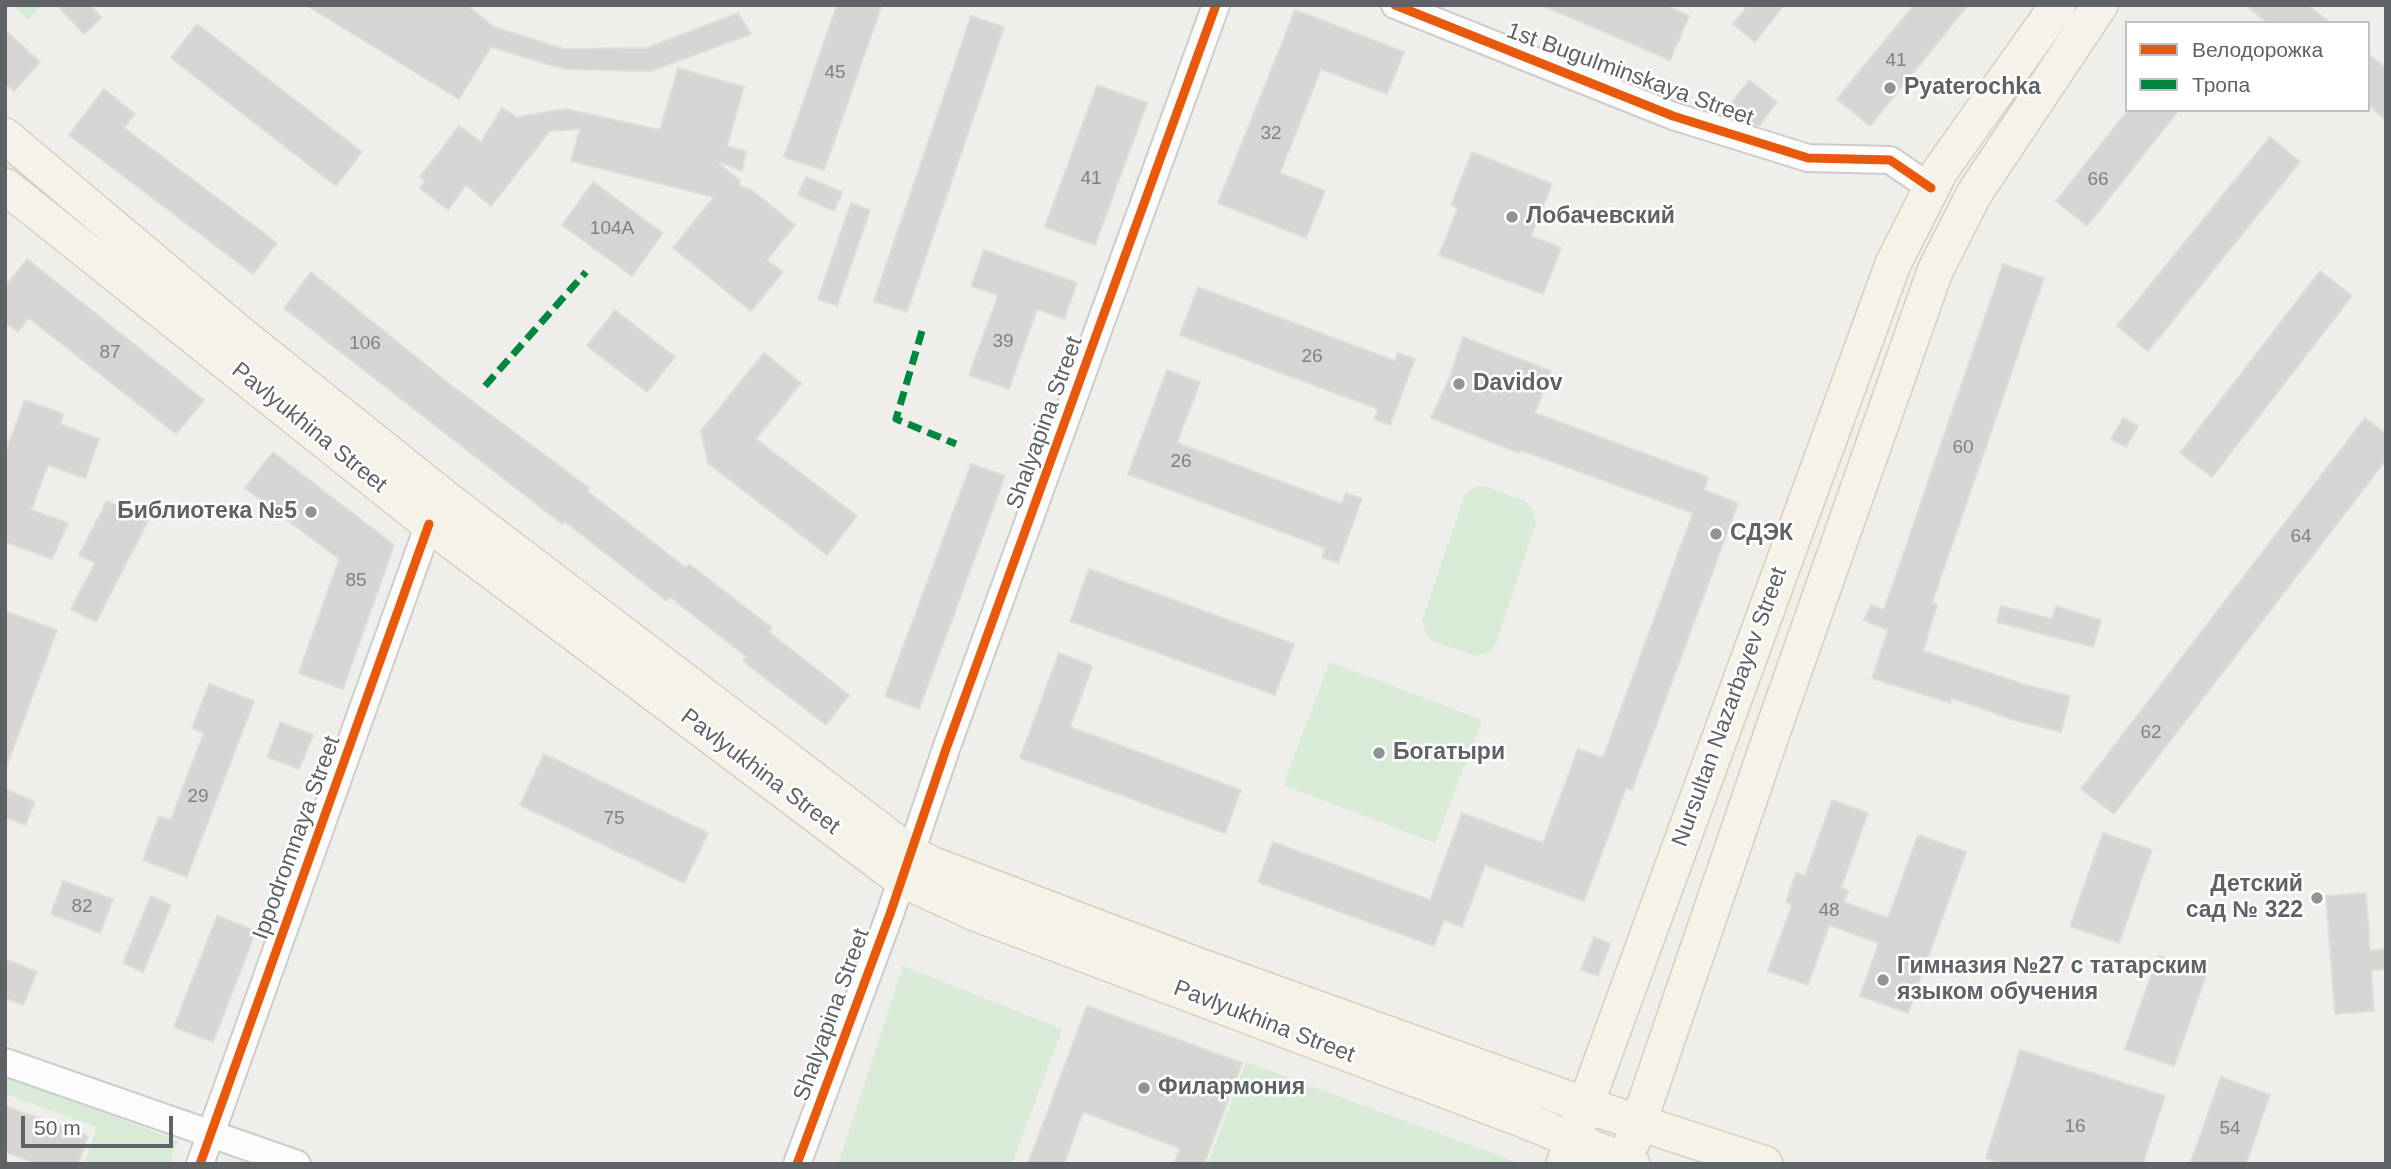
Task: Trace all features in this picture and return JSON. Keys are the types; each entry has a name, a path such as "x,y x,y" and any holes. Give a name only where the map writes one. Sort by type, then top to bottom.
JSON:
{"main road":[{"name":"Nursultan Nazarbayev Street","path":"1568,1152 1893,264 1940,171 2058,5"},
{"name":"Nursultan Nazarbayev Street","path":"1627,1163 1638,1122 1935,271 1974,194 2100,5"},
{"name":"Pavlyukhina Street","path":"8,146 906,866 931,864 1191,963 1585,1105 1765,1164"},
{"name":"Pavlyukhina Street","path":"5,186 429,524 975,913 1519,1118 1568,1152 1627,1163"}],"street":[{"name":"Shalyapina Street","path":"797,1164 1216,5"},
{"name":"1st Bugulminskaya Street","path":"1395,5 1673,116 1808,158 1890,160 1931,188"},
{"name":"Ippodromnaya Street","path":"200,1164 429,524"},
{"path":"5,1062 297,1164"}],"green space":[{"path":"13,5 42,5 28,20"},
{"path":"1485,486 1525,501 1533,510 1536,523 1497,641 1491,651 1477,656 1434,642 1426,635 1422,620 1465,494 1474,487"},
{"path":"1330,662 1482,720 1435,843 1283,785"},
{"path":"903,966 1062,1029 1012,1164 838,1164"},
{"path":"1246,1062 1516,1162 1208,1164"},
{"path":"5,1075 178,1141 169,1164 84,1164 97,1127 5,1094"}],"building":[{"path":"57,5 90,5 101,18 84,34"},
{"path":"306,5 467,5 494,27 564,49 647,48 738,13 751,34 651,71 564,69 491,47 459,99"},
{"path":"837,5 882,5 824,170 784,157"},
{"path":"1541,5 1665,5 1689,16 1670,60"},
{"path":"1748,5 1784,5 1755,42 1733,24"},
{"path":"1914,5 1968,5 1870,126 1837,99"},
{"path":"2246,5 2308,5 2328,21 2265,21"},
{"path":"1295,10 1404,52 1387,94 1321,69 1280,173 1325,191 1306,238 1218,203"},
{"path":"971,16 1004,27 907,312 874,301"},
{"path":"197,24 362,152 336,186 171,58"},
{"path":"5,30 40,62 14,91 5,83"},
{"path":"2370,56 2386,68 2386,120 2370,107"},
{"path":"678,68 744,87 727,146 746,151 742,171 720,162 719,164 740,181 739,186 750,189 795,225 767,260 783,272 751,311 673,248 714,197 571,161 580,129 550,131 491,206 466,185 448,210 420,188 425,181 420,177 459,126 481,142 502,108 517,117 566,109 660,130"},
{"path":"1749,80 1777,102 1759,126 1750,123 1728,107"},
{"path":"1097,85 1147,103 1095,245 1045,227"},
{"path":"104,89 135,114 124,128 277,243 253,274 69,135"},
{"path":"2126,112 2177,112 2087,226 2056,201"},
{"path":"2270,137 2300,162 2148,351 2117,326"},
{"path":"1472,152 1552,184 1531,236 1561,248 1543,294 1439,255 1458,208 1451,205"},
{"path":"806,177 842,192 834,211 798,195"},
{"path":"593,182 663,233 632,276 562,225"},
{"path":"851,203 870,210 837,306 818,299"},
{"path":"984,250 1077,283 1064,319 1037,309 1009,389 969,375 998,295 971,286"},
{"path":"27,259 204,400 176,434 29,318 18,332 5,322 5,287"},
{"path":"2003,264 2044,278 1932,603 1937,605 1923,651 2026,685 2070,696 2061,732 2014,720 1952,698 1950,703 1872,678 1888,630 1864,620 1871,605 1884,610"},
{"path":"2320,271 2352,296 2212,477 2180,453"},
{"path":"311,272 448,383 589,488 587,491 686,568 689,564 772,628 769,632 849,695 826,725 743,661 747,657 670,597 667,601 564,521 562,524 284,308"},
{"path":"1198,287 1395,361 1398,353 1415,359 1390,425 1374,419 1378,409 1180,335"},
{"path":"615,310 675,357 647,392 587,346"},
{"path":"1463,337 1551,371 1535,413 1708,477 1704,490 1738,503 1632,790 1626,788 1584,901 1485,865 1462,927 1444,920 1434,946 1258,882 1273,842 1430,900 1462,813 1543,843 1578,749 1603,758 1693,513 1520,450 1519,453 1431,418 1449,379"},
{"path":"764,353 801,383 756,439 857,516 827,555 708,463 701,431"},
{"path":"1167,370 1200,382 1177,443 1342,504 1346,493 1362,499 1338,563 1322,557 1325,548 1128,474"},
{"path":"25,400 63,414 60,424 99,439 85,478 48,465 31,510 68,523 52,559 5,542 5,453"},
{"path":"2123,418 2138,426 2126,447 2111,439"},
{"path":"2365,418 2386,434 2386,460 2114,814 2081,789"},
{"path":"273,452 394,545 343,689 299,673 339,559 245,488"},
{"path":"971,464 1005,476 919,709 885,696"},
{"path":"107,501 148,521 96,622 71,609 95,563 79,555"},
{"path":"1089,569 1294,644 1275,695 1070,621"},
{"path":"2001,606 2052,619 2056,606 2101,620 2093,647 1997,622"},
{"path":"5,611 57,630 7,765 5,764"},
{"path":"1059,653 1092,666 1070,727 1241,790 1225,833 1020,758"},
{"path":"209,684 254,701 187,877 143,860 159,816 171,820 204,733 192,728"},
{"path":"280,722 313,735 299,769 267,757"},
{"path":"544,754 708,833 684,883 520,805"},
{"path":"5,789 35,802 25,825 5,817"},
{"path":"1832,800 1868,813 1841,888 1848,891 1844,902 1888,918 1918,835 1966,852 1908,1013 1860,996 1879,943 1829,925 1808,985 1768,971 1792,905 1786,902 1796,873 1805,876"},
{"path":"2103,833 2152,850 2119,943 2070,926"},
{"path":"63,881 113,899 100,933 51,914"},
{"path":"2366,893 2370,951 2386,949 2386,969 2371,970 2374,1011 2335,1014 2326,896"},
{"path":"151,896 171,905 143,972 123,963"},
{"path":"217,916 256,931 213,1042 174,1027"},
{"path":"1594,937 1610,944 1598,976 1581,970"},
{"path":"2158,956 2207,973 2174,1066 2125,1049"},
{"path":"5,959 37,972 23,1005 5,998"},
{"name":"Филармония","path":"1087,1006 1242,1063 1204,1164 1174,1164 1180,1148 1083,1112 1064,1164 1028,1164"},
{"path":"2020,1050 2165,1096 2143,1164 2004,1164 1986,1158"},
{"path":"2221,1077 2270,1095 2246,1164 2190,1164"},
{"path":"5,1106 88,1136 78,1164 38,1164 5,1152"}],"marked path":[{"path":"485,386 586,272"},
{"path":"922,331 896,419 956,444"}],"cycle path":[{"path":"797,1164 890,914 946,749 1216,5"},
{"path":"1395,5 1673,116 1808,158 1890,160 1931,188"},
{"path":"200,1164 429,524"}],"place":[{"name":"Pyaterochka","path":"1890,88"},
{"name":"Лобачевский","path":"1512,217"},
{"name":"Davidov","path":"1459,384"},
{"name":"Библиотека №5","path":"311,512"},
{"name":"СДЭК","path":"1716,534"},
{"name":"Богатыри","path":"1379,753"},
{"name":"Детский сад № 322","path":"2317,898"},
{"name":"Гимназия №27 с татарским языком обучения","path":"1883,980"},
{"name":"Филармония","path":"1144,1088"}]}
